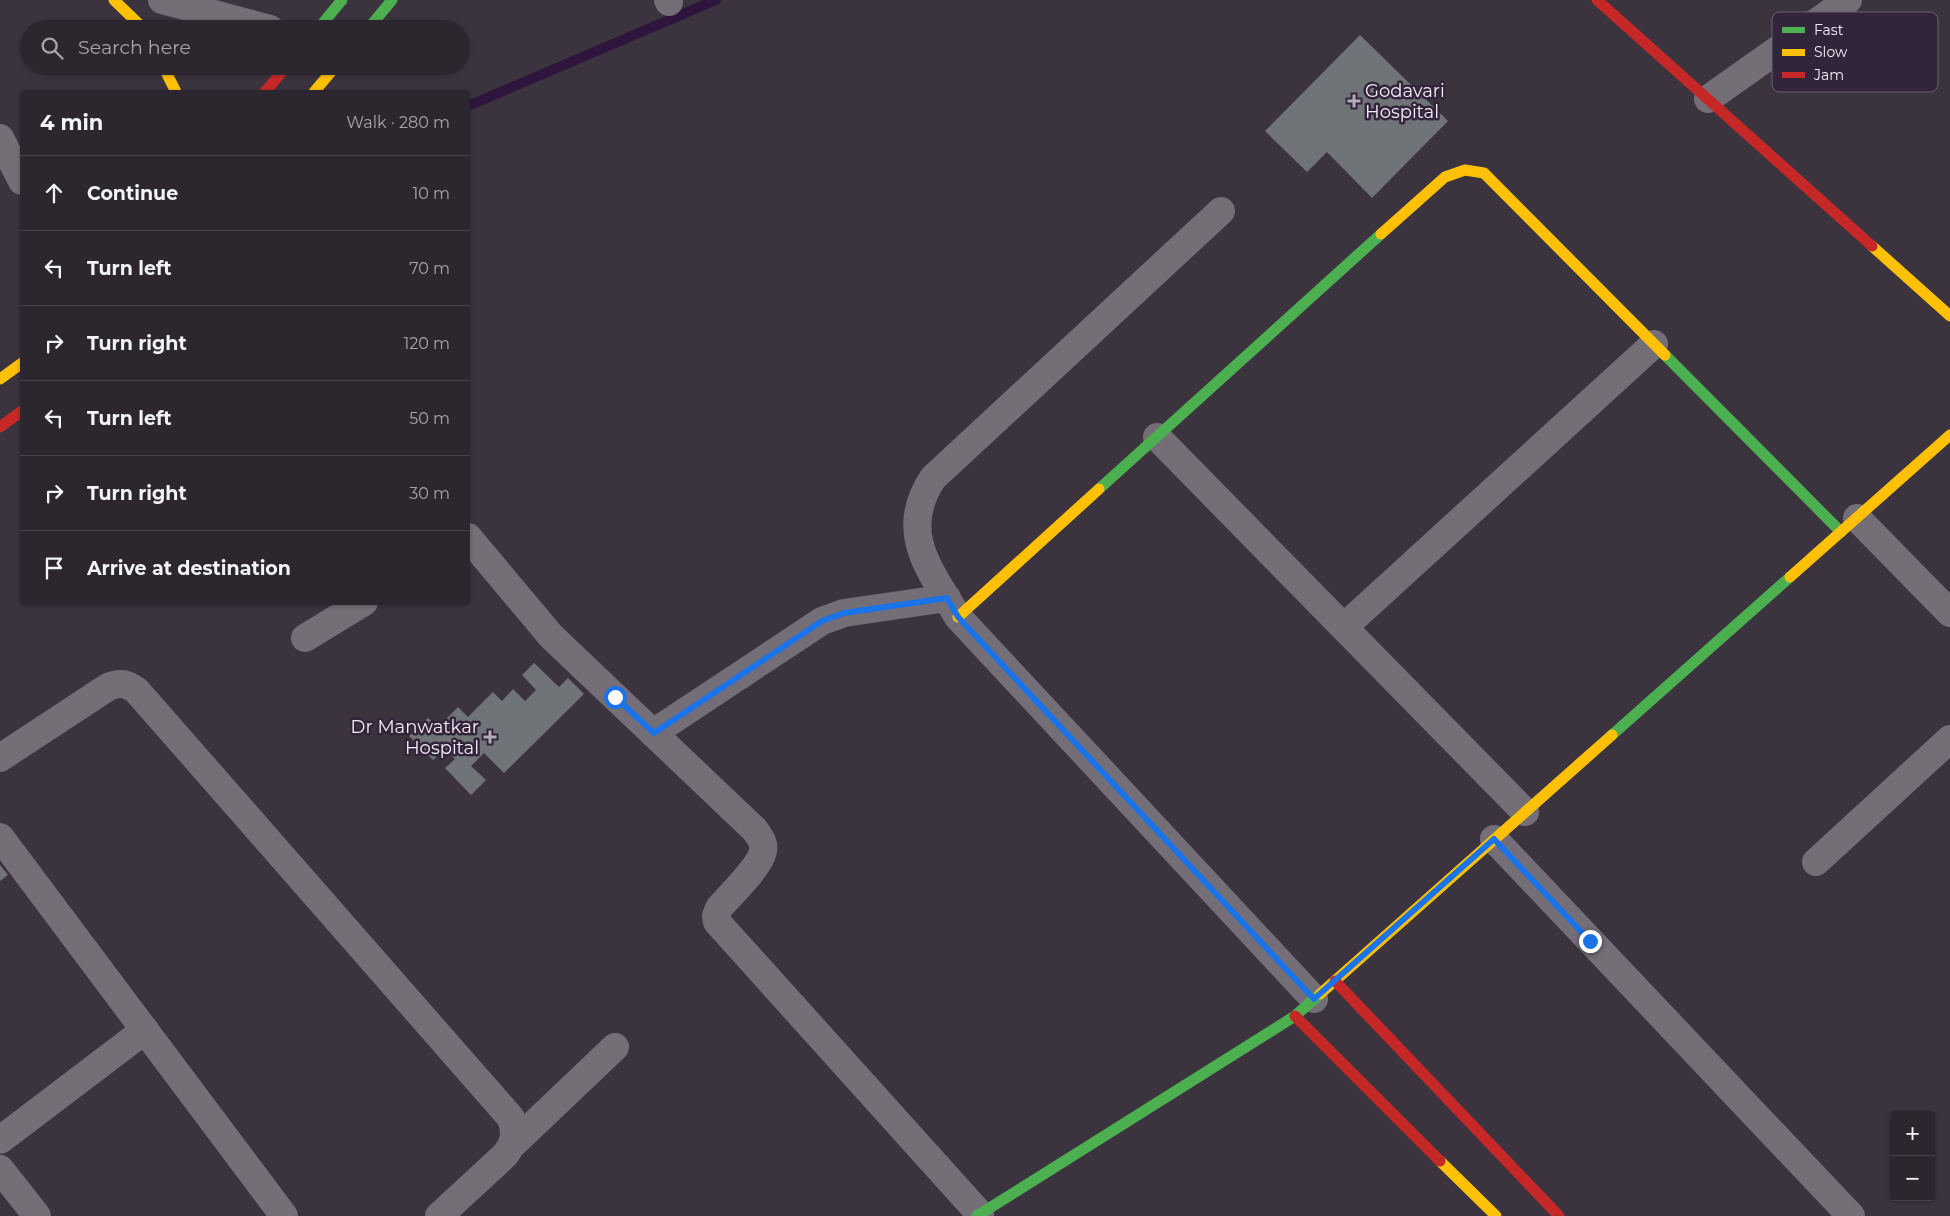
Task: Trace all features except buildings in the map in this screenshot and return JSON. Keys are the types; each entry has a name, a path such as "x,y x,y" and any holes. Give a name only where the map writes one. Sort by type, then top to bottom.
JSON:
{"street":[{"path":"114,0 135,20"},
{"path":"162,0 236,20"},
{"path":"325,20 342,0"},
{"path":"375,20 392,0"},
{"path":"1597,0 1950,316"},
{"path":"1831,12 1848,0"},
{"path":"1708,99 1772,54"},
{"path":"168,75 175,90"},
{"path":"267,90 279,75"},
{"path":"316,90 328,75"},
{"path":"0,138 20,177"},
{"path":"654,733 822,621 844,613 952,607 1157,437 1439,181 1452,173 1467,168 1484,173 1654,344 1849,525 1950,613"},
{"path":"1222,211 933,478 922,495 917,513 917,537 923,558 952,607 1304,1008 1496,1216"},
{"path":"1344,627 1654,344"},
{"path":"0,379 20,364"},
{"path":"0,427 20,412"},
{"path":"470,540 551,636 755,830 763,841 764,851 759,861 719,908 716,916 722,929 979,1215 1304,1008 1950,435"},
{"path":"1157,437 1525,812"},
{"path":"305,638 359,605"},
{"path":"0,758 108,687 128,684 137,691 511,1118 516,1132 513,1144"},
{"path":"1816,862 1950,739"},
{"path":"0,837 284,1216"},
{"path":"1494,839 1851,1216"},
{"path":"1335,981 1559,1216"},
{"path":"0,1140 145,1030"},
{"path":"439,1216 505,1155 513,1144 614,1047"},
{"path":"0,1169 37,1216"}],"waterway":[{"path":"470,105 716,0"}],"traffic: fast":[{"path":"325,20 342,0"},
{"path":"375,20 392,0"},
{"path":"1099,489 1381,234"},
{"path":"1665,355 1841,532"},
{"path":"1612,735 1790,577"},
{"path":"977,1216 1295,1016 1320,994"}],"traffic: slow":[{"path":"114,0 135,20"},
{"path":"168,75 175,90"},
{"path":"316,90 328,75"},
{"path":"1381,234 1445,177 1465,170 1484,173 1665,355"},
{"path":"1872,246 1950,316"},
{"path":"0,379 20,364"},
{"path":"1790,577 1950,435"},
{"path":"958,617 1099,489"},
{"path":"1320,994 1612,735"},
{"path":"1440,1161 1496,1216"}],"traffic: jam":[{"path":"1597,0 1872,246"},
{"path":"267,90 279,75"},
{"path":"0,427 20,412"},
{"path":"1335,981 1559,1216"},
{"path":"1295,1016 1440,1161"}],"place":[{"name":"Godavari Hospital","path":"1354,101"},
{"name":"Dr Manwatkar Hospital","path":"490,737"}],"route":[{"path":"615,697 654,733 822,621 844,613 947,598 958,617 1314,999 1494,839 1590,941"}]}
